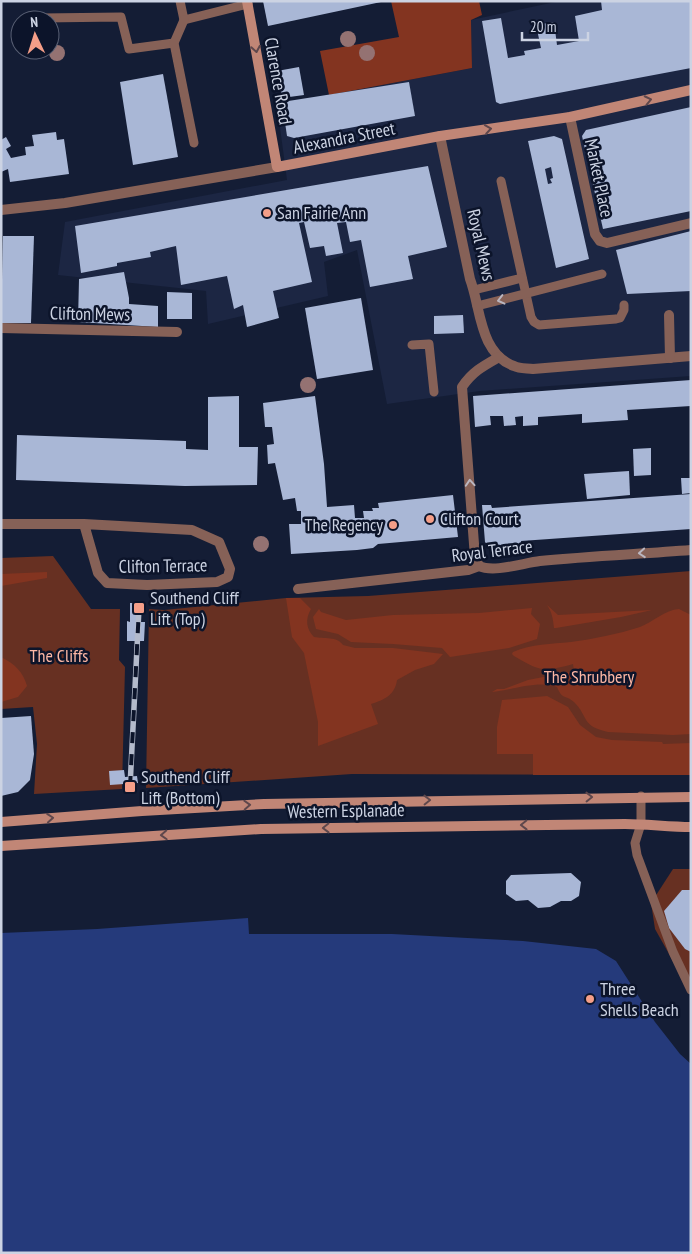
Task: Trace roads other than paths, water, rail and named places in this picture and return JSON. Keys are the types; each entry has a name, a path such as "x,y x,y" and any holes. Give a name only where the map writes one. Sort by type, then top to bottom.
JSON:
{"street":[{"name":"Clarence Road","path":"248,3 277,166"},
{"name":"Alexandra Street","path":"1,210 65,203 440,136 570,117 691,90"},
{"name":"Market Place","path":"570,117 595,234 600,241 607,242 691,223"},
{"name":"Royal Mews","path":"440,136 470,279 484,333 490,346 499,357"},
{"path":"669,315 670,358"},
{"name":"Clifton Mews","path":"1,328 177,332"},
{"path":"479,566 476,557 462,387 478,368 499,357 515,367 533,369 691,356"},
{"name":"Clifton Terrace","path":"1,524 84,524 192,530 219,542 230,569 228,577 217,582 147,585 107,583 98,573 84,524"},
{"name":"Royal Terrace","path":"298,589 468,570 479,566 496,568 539,561 691,550"},
{"name":"Western Esplanade","path":"1,822 264,804 641,796 691,797"},
{"name":"Western Esplanade","path":"1,846 261,829 641,824 664,827 691,827"}],"lane":[{"path":"180,1 184,20 174,42 194,143"},
{"path":"184,20 248,3"},
{"path":"60,18 121,17 129,49 174,42"},
{"path":"501,181 525,294 534,322 539,325 616,319 620,318 624,305"},
{"path":"478,306 602,274"},
{"path":"474,290 522,278"},
{"path":"412,345 429,344 434,392"},
{"path":"641,796 641,824 635,843 637,855 673,952 691,990"}],"water":[{"path":"248,918 249,934 392,934 523,941 596,949 616,961 655,1022 680,1054 691,1064 691,1253 1,1253 1,933 97,929"}],"railway":[{"path":"130,787 139,608"}],"place":[{"name":"San Fairie Ann","path":"267,213"},
{"name":"Clifton Court","path":"430,519"},
{"name":"The Regency","path":"393,525"},
{"name":"Southend Cliff Lift (Top)","path":"139,608"},
{"name":"Southend Cliff Lift (Bottom)","path":"130,787"},
{"name":"Three Shells Beach","path":"590,999"}],"park label":[{"name":"The Cliffs","path":"59,656"},
{"name":"The Shrubbery","path":"589,677"}]}
